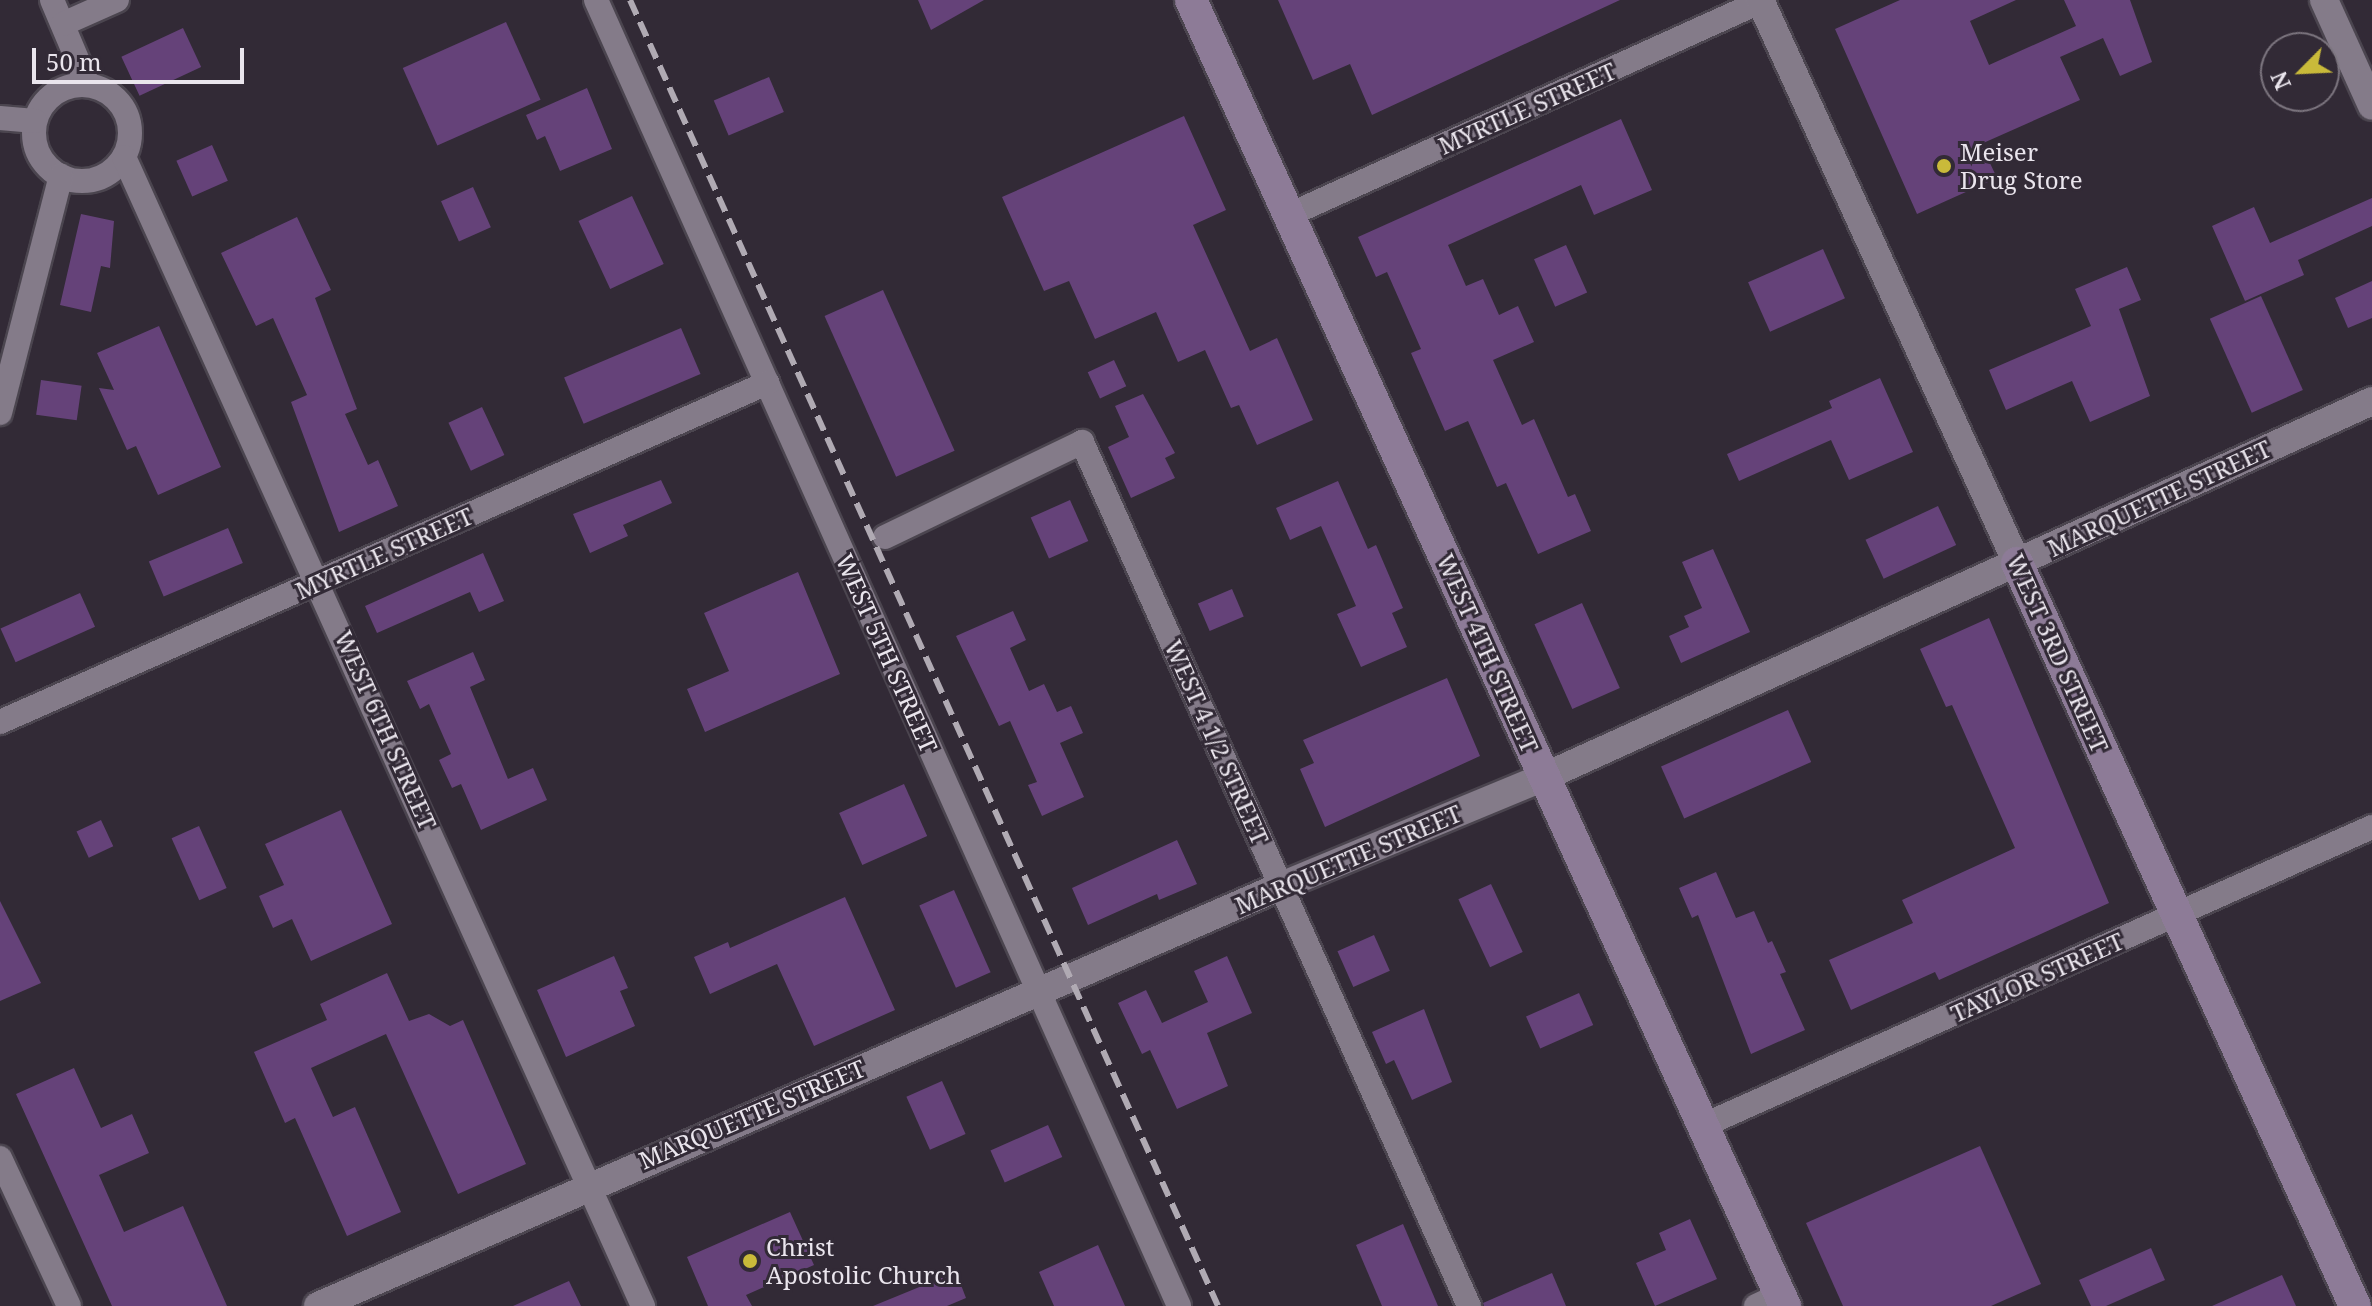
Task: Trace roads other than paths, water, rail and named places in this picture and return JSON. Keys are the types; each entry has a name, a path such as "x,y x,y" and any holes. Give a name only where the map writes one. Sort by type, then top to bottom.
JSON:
{"main road":[{"name":"WEST 4TH STREET","path":"1191,0 1702,1126 1774,1302"},
{"name":"WEST 3RD STREET","path":"2017,563 2355,1306"}],"street":[{"path":"52,0 88,85"},
{"path":"63,24 117,0"},
{"name":"WEST 5TH STREET","path":"596,0 1179,1306"},
{"name":"MYRTLE STREET","path":"1289,215 1762,0"},
{"name":"WEST 3RD STREET","path":"1762,0 2017,563"},
{"path":"2324,0 2372,106"},
{"path":"88,85 122,103 131,134 124,157 108,174 93,180 61,176 38,153 35,121 51,95 65,87 88,85"},
{"path":"0,118 35,121"},
{"name":"WEST 6TH STREET","path":"124,157 320,581 643,1306"},
{"path":"0,413 61,176"},
{"name":"MYRTLE STREET","path":"0,722 767,383"},
{"name":"MARQUETTE STREET","path":"318,1306 589,1185 1281,886 1544,777 2372,401"},
{"name":"WEST 4 1/2 STREET","path":"885,537 1082,442 1469,1306"},
{"name":"TAYLOR STREET","path":"1702,1126 2372,827"},
{"path":"0,1158 69,1306"}],"railway":[{"path":"630,0 1218,1306"}],"place":[{"name":"Meiser Drug Store","path":"1944,166"},
{"name":"Christ Apostolic Church","path":"750,1261"}]}
